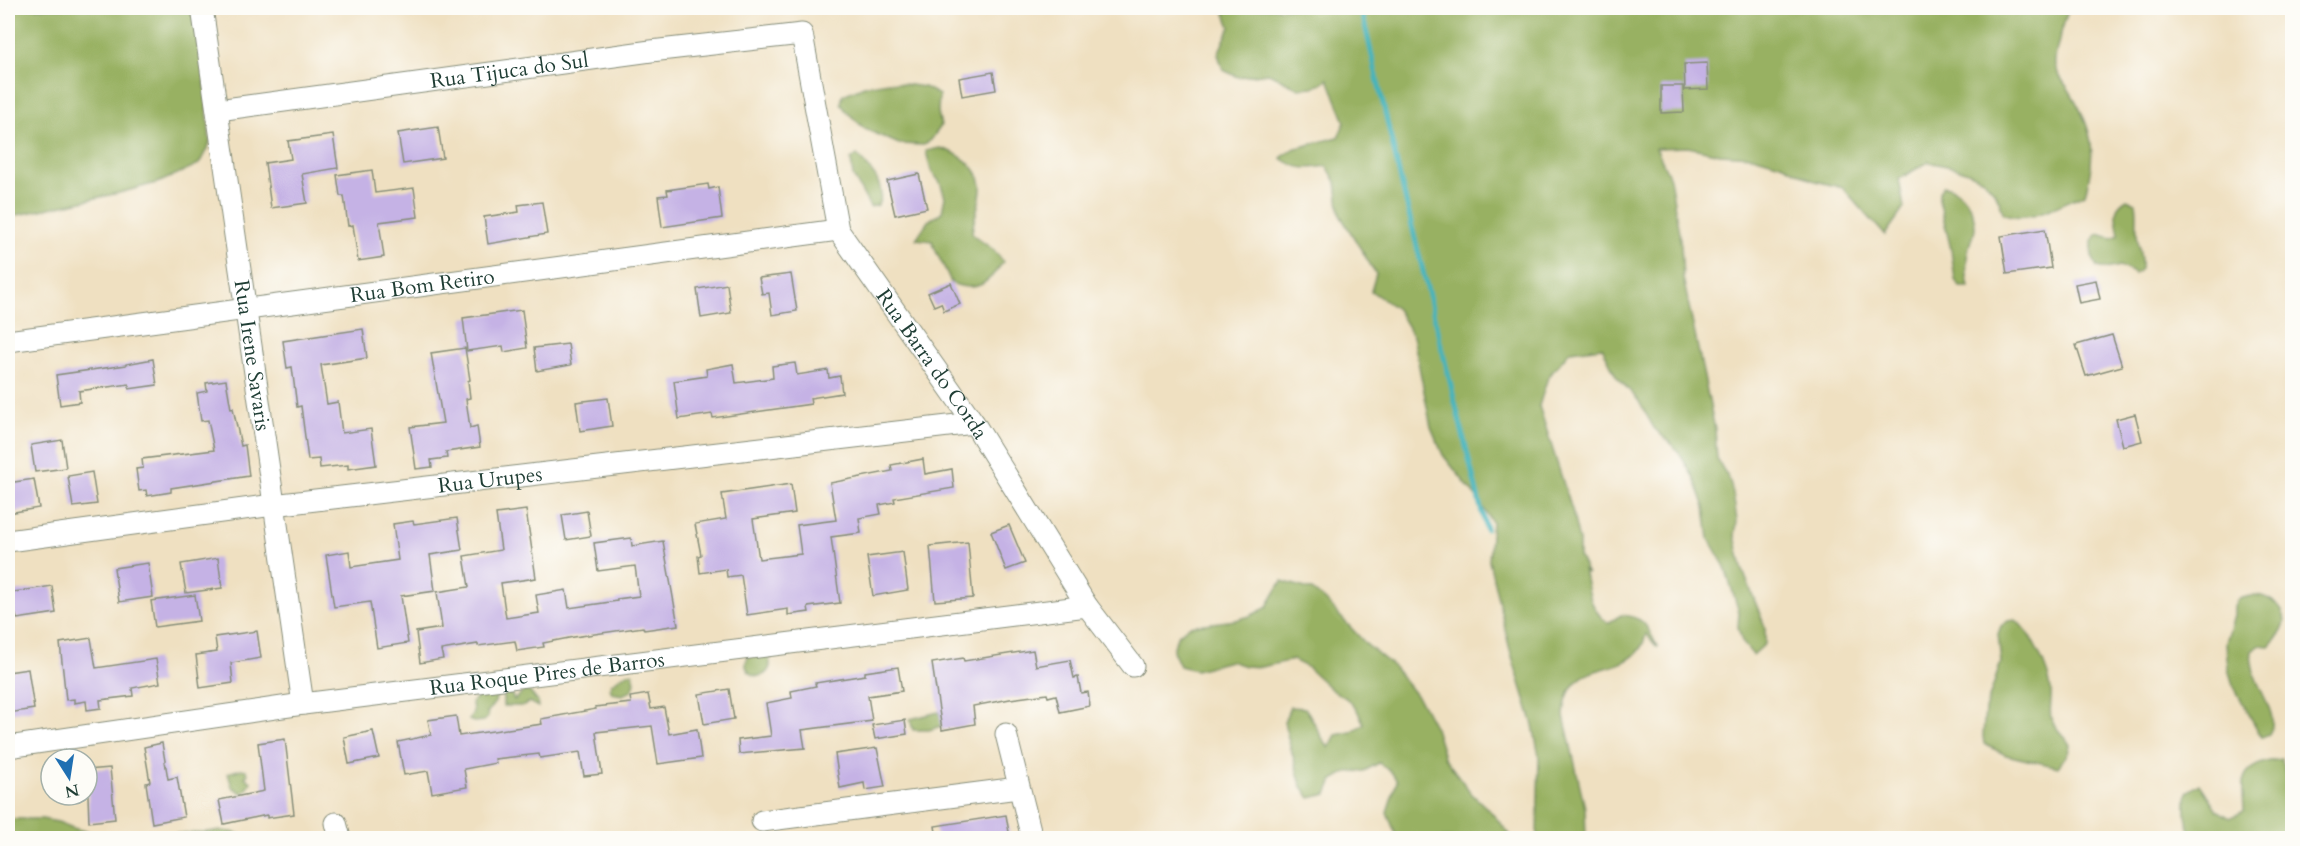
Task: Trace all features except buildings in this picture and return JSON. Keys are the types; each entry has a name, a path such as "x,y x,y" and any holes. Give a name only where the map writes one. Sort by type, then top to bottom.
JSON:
{"street":[{"name":"Rua Irene Savaris","path":"202,8 303,704"},
{"name":"Rua Tijuca do Sul","path":"218,110 639,53 802,34"},
{"name":"Rua Barra do Corda","path":"802,34 838,230 974,423 1087,606 1133,666"},
{"name":"Rua Bom Retiro","path":"8,341 838,230"},
{"name":"Rua Urupes","path":"8,541 273,505 974,423"},
{"name":"Rua Roque Pires de Barros","path":"8,747 303,704 1087,606"},
{"path":"1006,734 1032,838"},
{"path":"762,821 1018,788"}],"green space":[{"path":"8,8 199,8 210,143 199,164 160,182 8,217"},
{"path":"1223,8 2069,8 2057,46 2055,65 2078,106 2088,130 2092,154 2089,180 2085,194 2034,215 2013,216 2003,213 1999,200 1985,182 1965,171 1928,162 1899,179 1904,208 1885,235 1843,188 1812,180 1784,165 1753,156 1720,154 1688,147 1656,148 1670,178 1681,246 1683,278 1715,429 1717,459 1729,479 1733,493 1737,521 1735,536 1742,568 1765,627 1765,644 1753,655 1742,642 1738,627 1739,612 1725,567 1709,539 1705,507 1694,478 1678,451 1654,428 1638,400 1616,376 1602,347 1570,351 1548,377 1539,406 1572,510 1579,541 1579,556 1588,574 1584,570 1593,606 1608,623 1621,615 1641,621 1658,648 1646,634 1641,647 1632,657 1584,676 1574,684 1567,697 1564,716 1585,808 1586,838 1537,838 1539,756 1533,725 1510,650 1489,561 1492,522 1477,498 1443,455 1431,427 1413,336 1397,309 1371,291 1376,274 1340,215 1336,182 1327,166 1302,168 1281,158 1293,149 1338,137 1345,122 1328,79 1315,87 1298,88 1269,73 1238,77 1223,70 1218,54 1230,27"},
{"path":"889,82 924,87 939,95 938,112 941,126 931,140 924,145 899,144 865,129 841,103 843,95 864,86"},
{"path":"940,148 954,153 976,171 981,191 972,233 1003,262 987,281 975,287 951,283 932,241 916,239 928,221 942,212 945,197 940,182 931,171 926,151"},
{"path":"857,155 872,172 879,185 881,198 878,205 870,207 853,176 851,160"},
{"path":"1943,186 1956,190 1966,200 1973,213 1975,231 1969,245 1967,263 1969,287 1960,287 1955,280 1951,249 1939,200 1939,192"},
{"path":"2127,199 2136,203 2137,207 2141,269 2135,274 2120,266 2105,269 2097,267 2092,256 2092,241 2098,234 2112,238 2119,235 2116,210"},
{"path":"1282,581 1312,590 1325,600 1367,645 1393,666 1421,702 1435,728 1444,757 1471,793 1513,838 1397,838 1387,812 1397,781 1392,773 1379,763 1364,771 1347,772 1333,780 1327,794 1310,798 1301,785 1284,722 1290,707 1305,708 1329,748 1336,735 1351,732 1364,724 1357,710 1346,698 1332,690 1307,667 1293,660 1261,667 1245,666 1230,661 1196,670 1180,666 1173,651 1177,636 1189,626 1250,616 1266,608"},
{"path":"2255,595 2273,602 2278,606 2284,618 2282,631 2269,646 2259,645 2252,650 2255,674 2272,716 2269,735 2262,738 2233,685 2228,669 2226,642 2234,616 2234,606 2238,599"},
{"path":"2016,620 2034,643 2043,663 2050,682 2051,718 2070,745 2068,753 2058,767 2006,755 1984,744 1985,710 2001,662 1998,634 2001,626 2008,621"},
{"path":"758,652 763,653 769,659 769,669 763,675 758,676 753,675 747,669 746,664 747,659 753,653"},
{"path":"627,673 632,673 634,677 635,684 632,691 622,695 612,693 610,688 612,683"},
{"path":"485,690 494,690 497,693 495,702 487,713 488,717 484,721 469,720 473,712 472,702"},
{"path":"510,691 514,700 524,691 529,691 538,702 538,707 529,702 524,706 503,706 503,696 505,692"},
{"path":"939,712 944,725 929,730 913,730 910,719"},
{"path":"2281,759 2292,785 2292,838 2193,838 2186,816 2187,792 2200,784 2217,810 2230,818 2244,811 2243,782 2248,772 2264,763"},
{"path":"241,769 246,770 248,774 245,777 251,782 246,791 242,793 232,787 228,773"},
{"path":"8,819 42,819 104,836 221,831 250,838 8,838"}],"waterway":[{"path":"1361,8 1486,529"}]}
